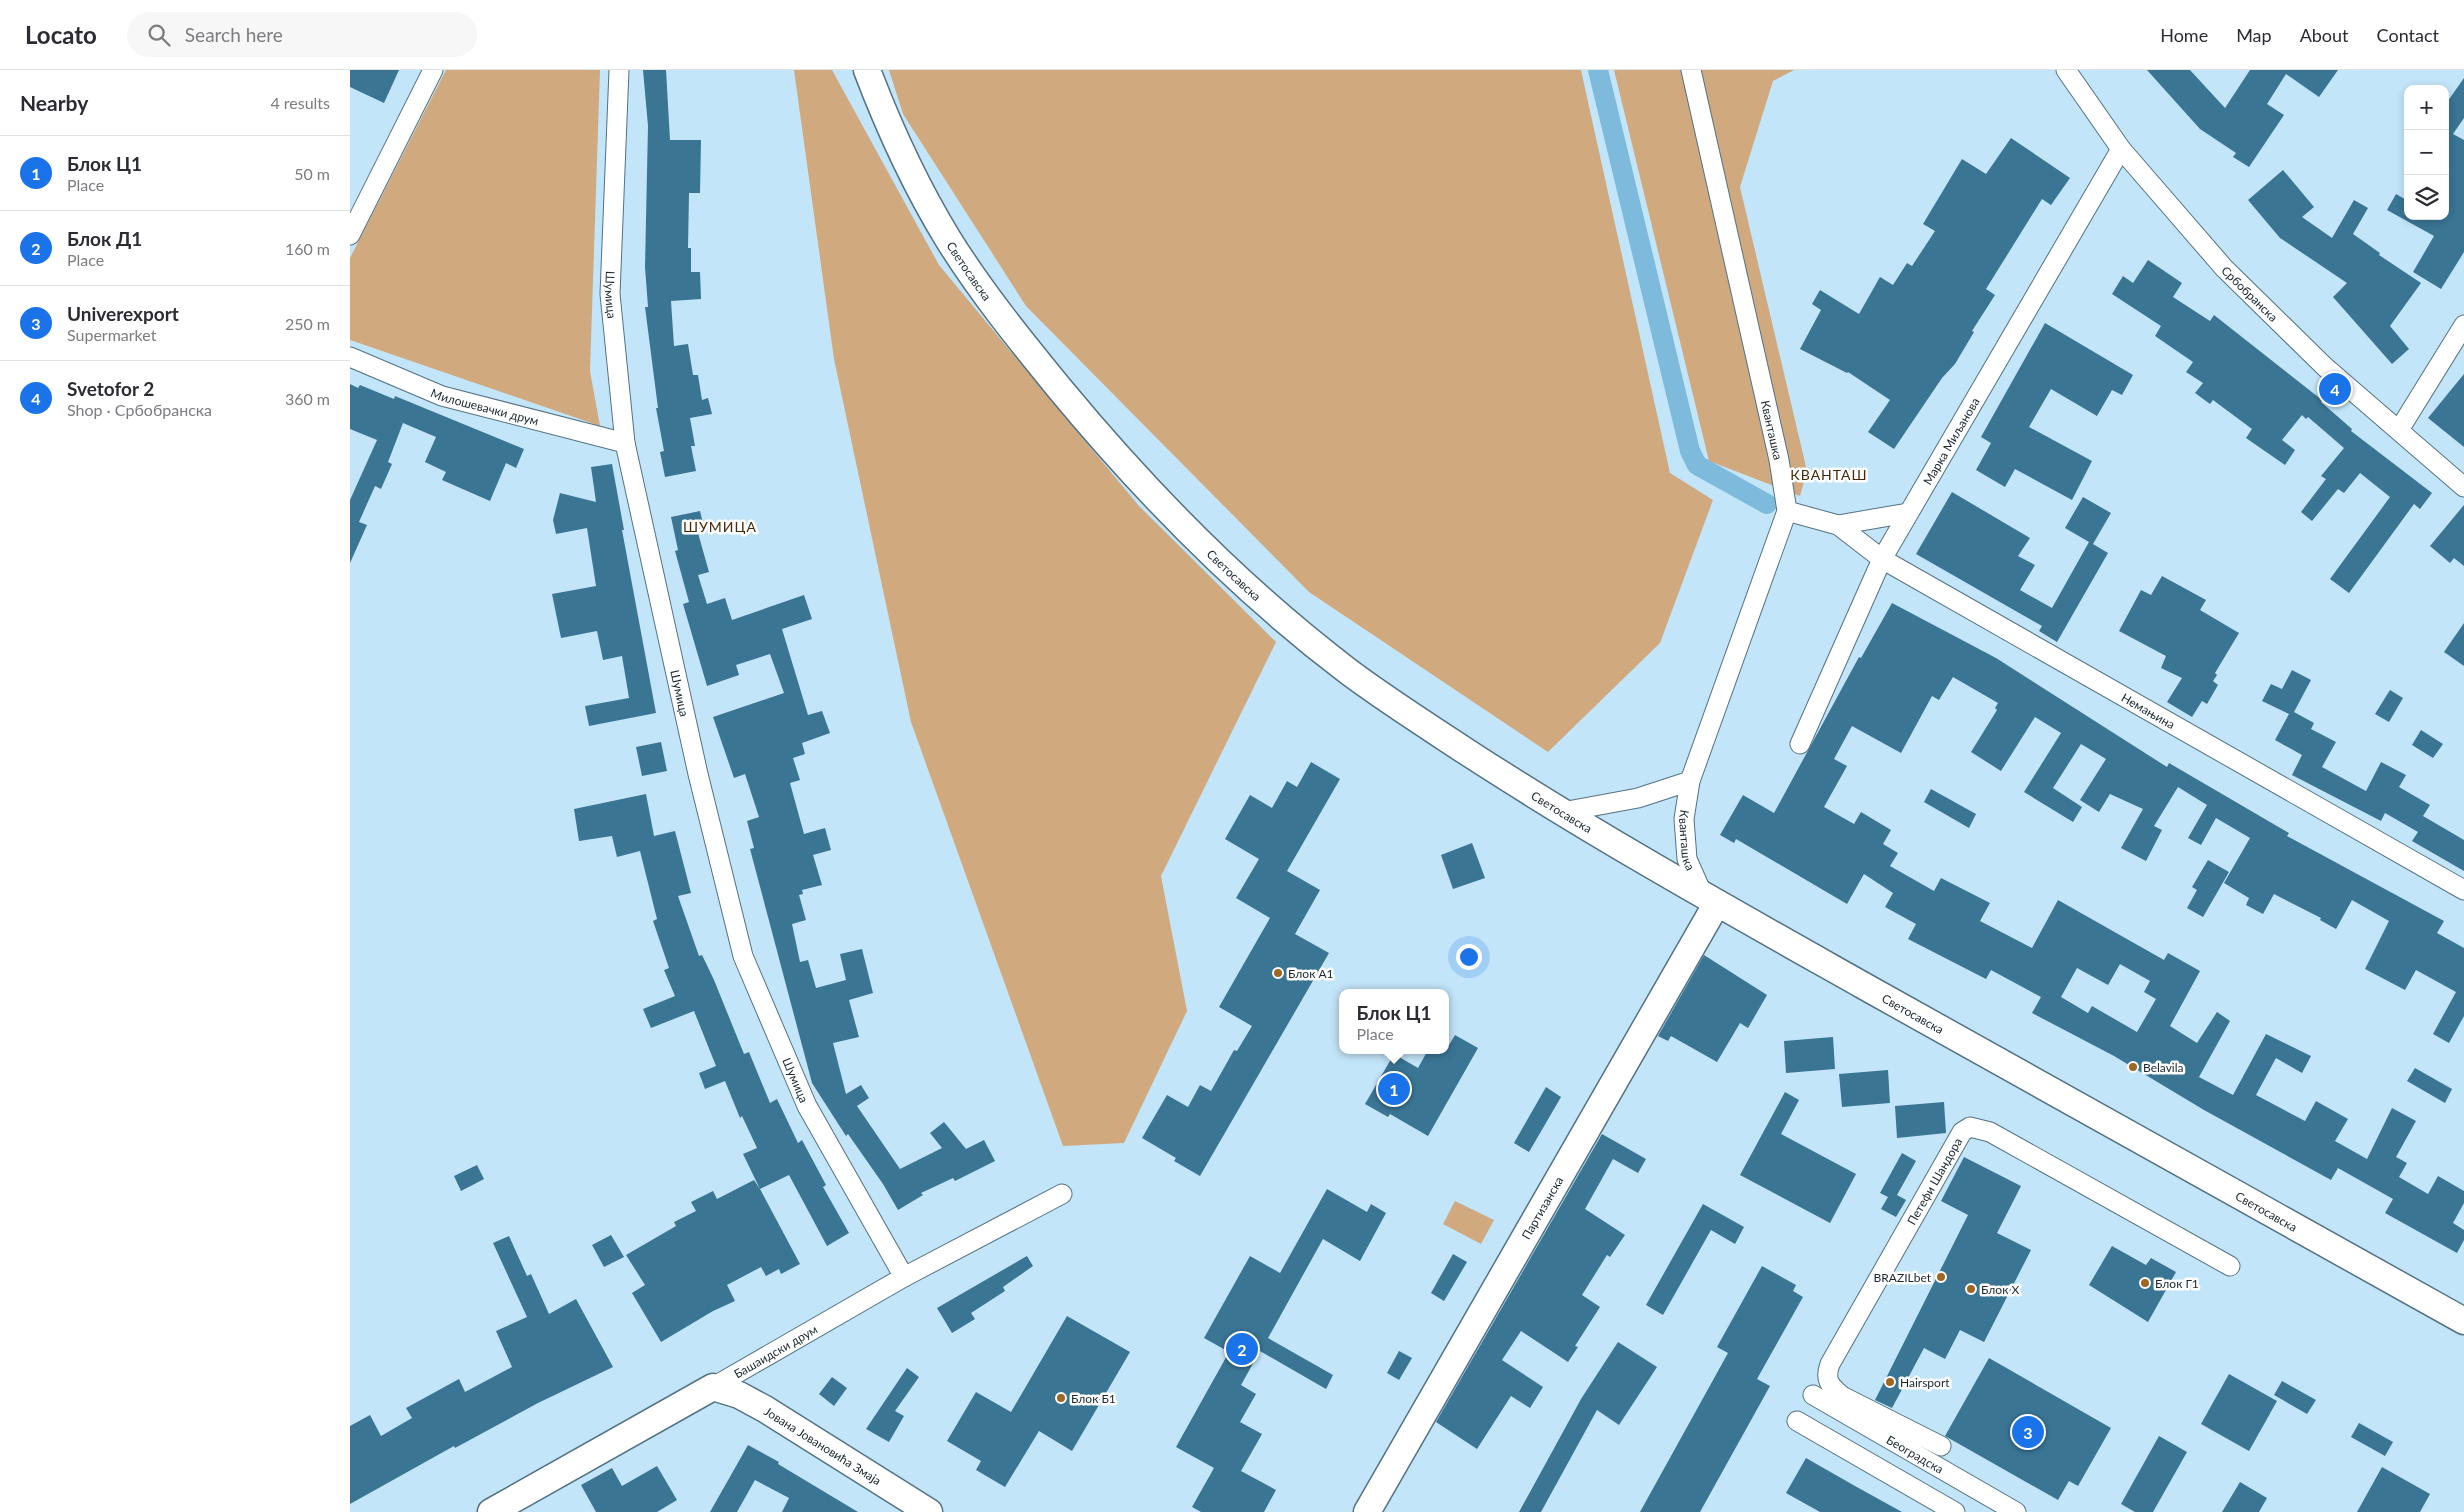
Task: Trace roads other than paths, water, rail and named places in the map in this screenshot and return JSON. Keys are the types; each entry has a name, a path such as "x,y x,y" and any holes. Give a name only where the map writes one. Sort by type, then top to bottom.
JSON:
{"main road":[{"name":"Светосавска","path":"867,70 915,180 947,237 998,312 1047,374 1092,428 1216,559 1258,597 1341,666 1390,702 1647,864 2464,1321"},
{"name":"Партизанска","path":"1367,1512 1710,899"},
{"name":"Башаидски друм","path":"491,1512 713,1387"},
{"name":"Јована Јовановића Змаја","path":"713,1387 739,1395 765,1409 929,1512"}],"street":[{"path":"350,234 433,70"},
{"name":"Шумица","path":"619,70 610,294 624,443 698,774 743,956 806,1106 904,1277"},
{"name":"Кванташка","path":"1691,70 1777,450 1787,511 1690,781 1684,819 1687,859 1710,899"},
{"name":"Србобранска","path":"2066,70 2121,148 2224,268 2325,367 2464,488"},
{"name":"Марка Миљанова","path":"1800,744 1882,559 2121,148"},
{"path":"2399,430 2464,325"},
{"name":"Милошевачки друм","path":"350,357 442,396 624,443"},
{"name":"Немањина","path":"1787,511 1838,525 1882,559 2464,890"},
{"name":"Немањина","path":"1838,525 1908,513"},
{"path":"1562,812 1638,798 1690,781"},
{"name":"Петефи Шандора","path":"1941,1446 1842,1396 1830,1386 1826,1374 1962,1132 1970,1127 1990,1132 2230,1266"},
{"name":"Башаидски друм","path":"713,1387 904,1277 1062,1194"},
{"name":"Београдска","path":"1813,1395 2016,1512"},
{"path":"1797,1421 1955,1512"}],"waterway":[{"path":"1598,70 1690,451 1697,465 1767,504"}],"place":[{"name":"Svetofor 2","path":"2335,389"},
{"name":"Блок А1","path":"1278,973"},
{"name":"Belavila","path":"2133,1067"},
{"name":"Блок Ц1","path":"1394,1089"},
{"name":"BRAZILbet","path":"1941,1277"},
{"name":"Блок Г1","path":"2145,1283"},
{"name":"Блок Х","path":"1971,1289"},
{"name":"Блок Д1","path":"1242,1349"},
{"name":"Hairsport","path":"1890,1382"},
{"name":"Блок Б1","path":"1061,1398"},
{"name":"Univerexport","path":"2028,1432"}],"district":[{"name":"КВАНТАШ","path":"1829,474"},
{"name":"ШУМИЦА","path":"720,526"}]}
